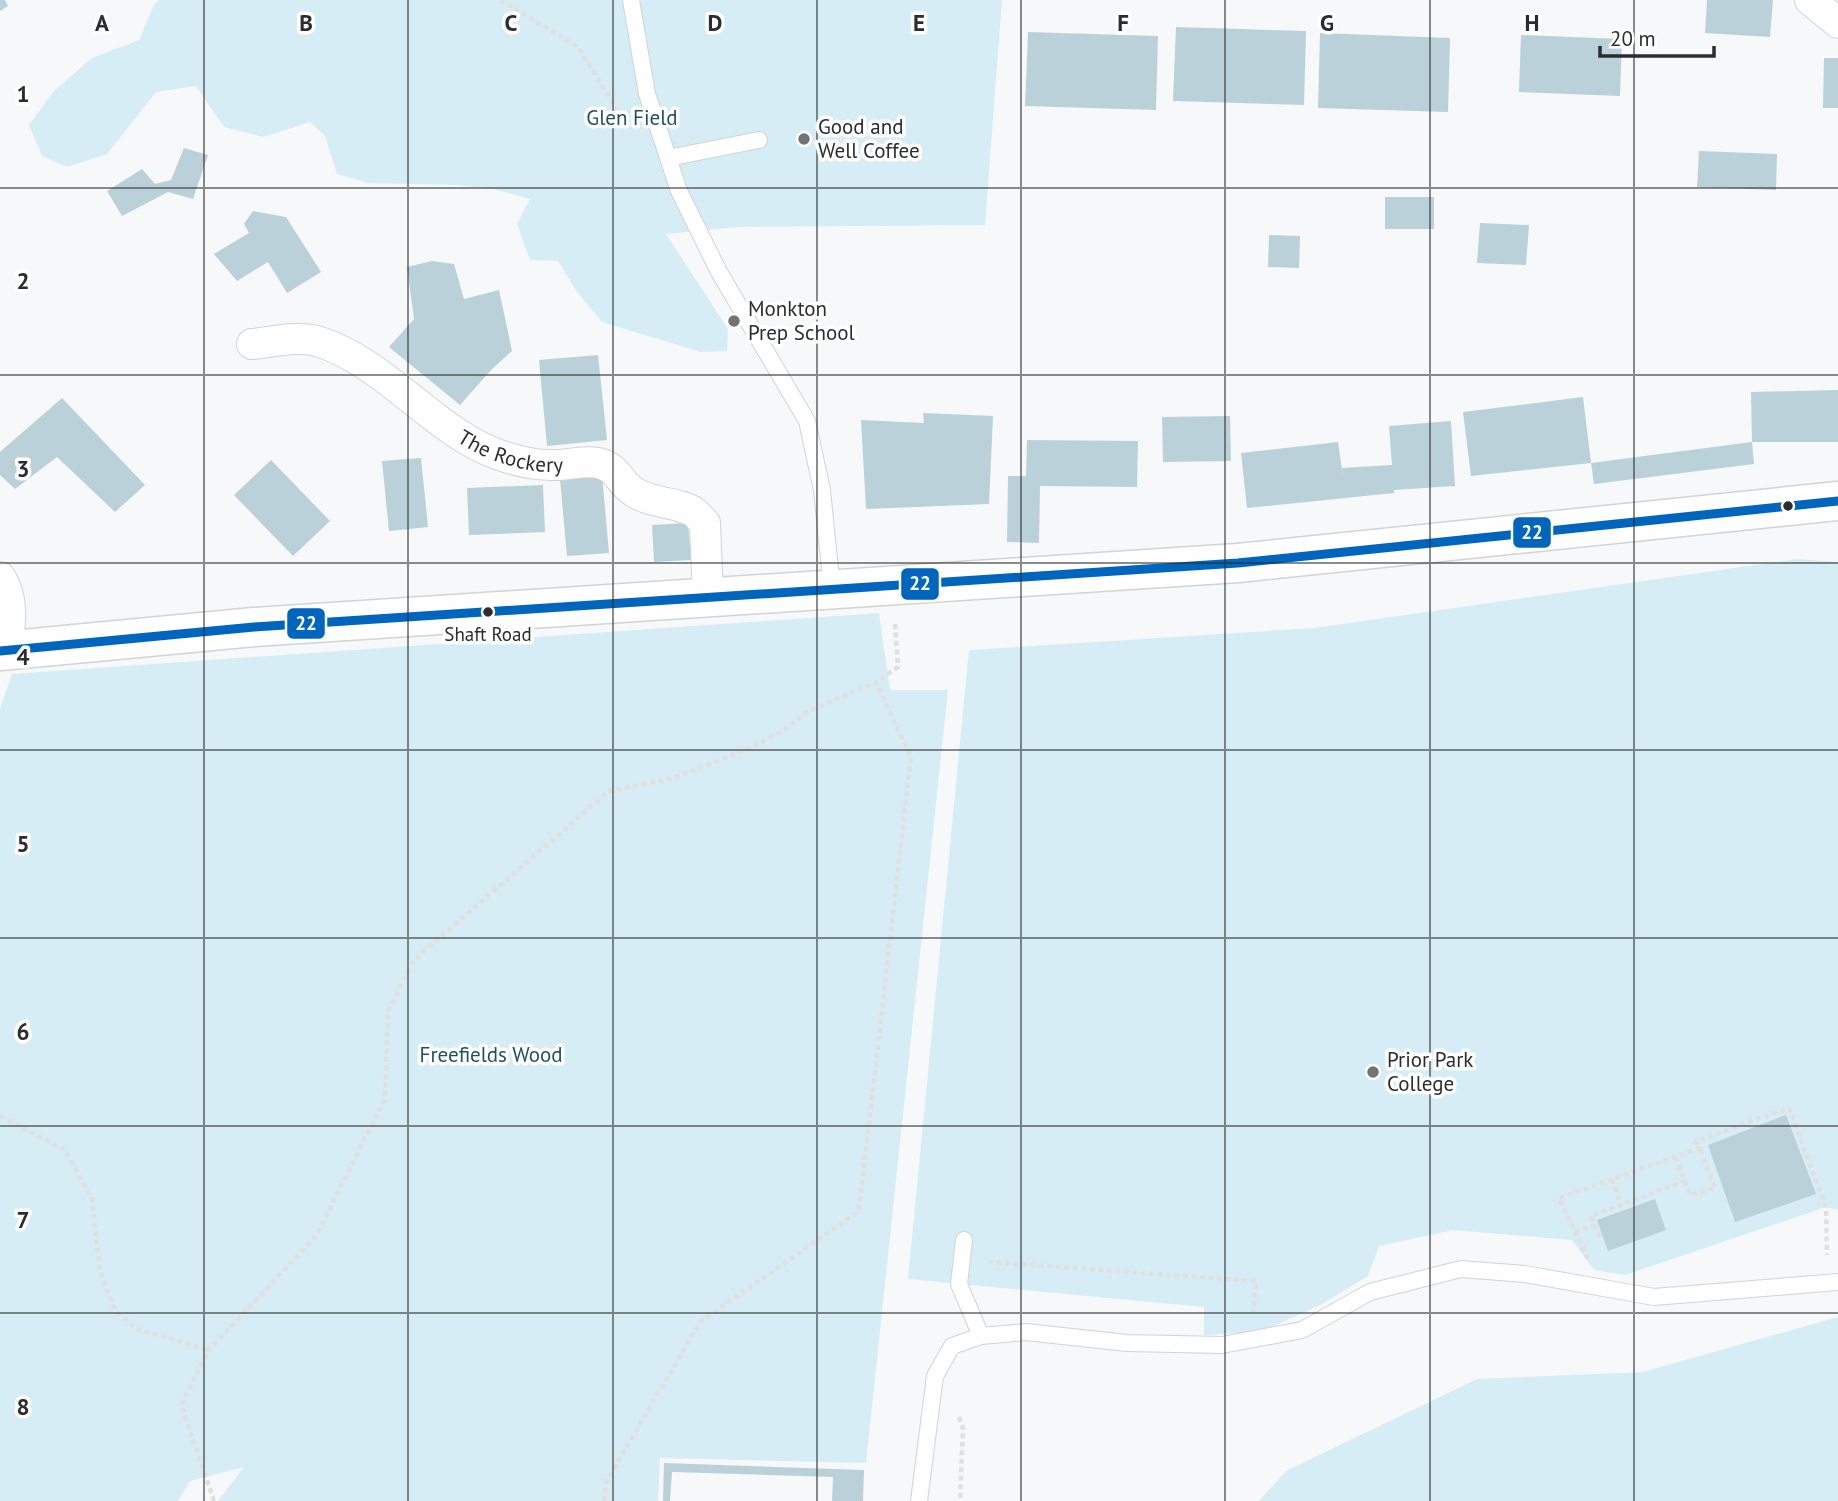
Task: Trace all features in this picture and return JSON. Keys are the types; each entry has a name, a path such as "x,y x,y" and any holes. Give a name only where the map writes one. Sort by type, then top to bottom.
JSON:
{"street":[{"path":"1810,0 1838,23"},
{"name":"The Rockery","path":"252,344 287,340 318,341 353,357 465,438 496,453 527,464 596,462 609,466 631,491 648,500 692,510 705,523 708,598"},
{"path":"0,577 7,587 11,617 4,651 254,626 1238,563 1838,501"}],"lane":[{"path":"631,0 648,94 679,191 719,272 807,421 822,490 833,590"},
{"path":"668,158 759,141"},
{"path":"964,1240 958,1284 981,1336"},
{"path":"919,1501 935,1376 952,1346 981,1336 1026,1332 1127,1343 1222,1345 1302,1330 1370,1292 1461,1269 1525,1274 1654,1297 1833,1283"}],"path":[{"path":"212,1500 181,1405 209,1350 316,1236 385,1099 388,1011 414,960 610,791 674,778 750,748 779,733 818,707 876,682 898,667 892,587"},
{"path":"604,1501 606,1482 700,1322 859,1211 911,757 876,682"},
{"path":"1676,1157 1690,1195 1715,1188 1696,1141 1789,1108 1826,1207 1833,1283"},
{"path":"0,1116 65,1150 93,1199 100,1272 115,1310 137,1329 209,1350"},
{"path":"1604,1287 1559,1198 1700,1149"},
{"path":"1612,1179 1621,1204"},
{"path":"1600,1237 1591,1216 1685,1181"},
{"path":"1575,1232 1595,1225"},
{"path":"961,1260 1256,1280 1251,1340"}],"green space":[{"name":"Glen Field","path":"159,0 1002,0 985,225 737,227 666,234 728,329 727,351 701,352 602,322 577,292 558,261 530,260 517,224 530,199 493,189 456,185 368,183 337,174 325,136 310,122 263,137 224,127 196,86 156,92 107,154 67,167 42,156 29,125 54,91 92,58 139,40 154,5"},
{"name":"Prior Park College","path":"1798,559 1838,562 1838,1210 1826,1207 1625,1275 1594,1270 1572,1240 1453,1230 1379,1246 1368,1276 1320,1305 1260,1332 1204,1335 1204,1307 908,1279 969,650 1314,628"},
{"name":"Freefields Wood","path":"879,613 890,690 948,690 866,1463 660,1458 658,1501 218,1501 244,1467 190,1481 178,1501 0,1501 0,709 12,674"},
{"path":"1838,1317 1838,1501 1259,1501 1286,1471 1477,1379 1643,1372"}],"building":[{"path":"0,0 5,0 8,6 0,11"},
{"path":"1707,0 1773,0 1770,37 1705,33"},
{"path":"1176,27 1306,31 1304,105 1173,101"},
{"path":"1028,32 1158,36 1156,110 1025,106"},
{"path":"1320,33 1450,38 1448,112 1318,108"},
{"path":"1521,35 1622,39 1620,96 1519,92"},
{"path":"1824,58 1838,58 1838,108 1823,108"},
{"path":"184,148 208,155 193,199 168,192 122,216 107,191 142,169 155,184 171,180"},
{"path":"1699,151 1777,154 1776,190 1697,187"},
{"path":"1385,197 1434,197 1434,229 1385,229"},
{"path":"253,211 286,217 321,272 287,293 268,262 237,281 214,254 249,233 244,224"},
{"path":"1480,223 1529,225 1526,265 1477,263"},
{"path":"1269,235 1300,236 1299,268 1268,267"},
{"path":"432,261 454,264 464,299 499,290 512,351 460,405 389,347 414,319 407,267"},
{"path":"598,355 607,440 547,446 539,360"},
{"path":"1838,390 1838,442 1752,442 1751,392"},
{"path":"1583,397 1591,463 1471,476 1463,412"},
{"path":"62,398 145,485 115,512 57,457 15,489 0,475 0,452"},
{"path":"923,413 993,416 989,504 866,509 861,420 924,423"},
{"path":"1230,416 1231,461 1163,462 1162,417"},
{"path":"1451,421 1455,486 1394,490 1394,493 1247,508 1241,453 1338,442 1343,477 1342,468 1392,465 1389,426"},
{"path":"1027,440 1138,441 1137,487 1040,486 1039,543 1007,542 1008,476 1026,476"},
{"path":"1752,442 1754,464 1594,484 1591,463"},
{"path":"421,458 428,527 389,531 382,461"},
{"path":"271,460 330,521 293,556 234,495"},
{"path":"602,475 609,553 567,556 560,479"},
{"path":"543,485 545,532 469,535 467,488"},
{"path":"688,523 691,560 654,562 652,525"},
{"path":"1786,1115 1816,1194 1735,1222 1708,1145"},
{"path":"1655,1199 1666,1230 1608,1251 1597,1220"},
{"path":"664,1463 864,1470 863,1501 832,1501 833,1477 672,1472 670,1501 663,1501"}],"transit line":[{"name":"22","path":"0,651 254,627 1238,563 1838,501"}],"place":[{"name":"Good and Well Coffee","path":"804,139"},
{"name":"Monkton Prep School","path":"734,321"},
{"name":"Shaft Road","path":"488,612"},
{"name":"Prior Park College","path":"1373,1072"}]}
